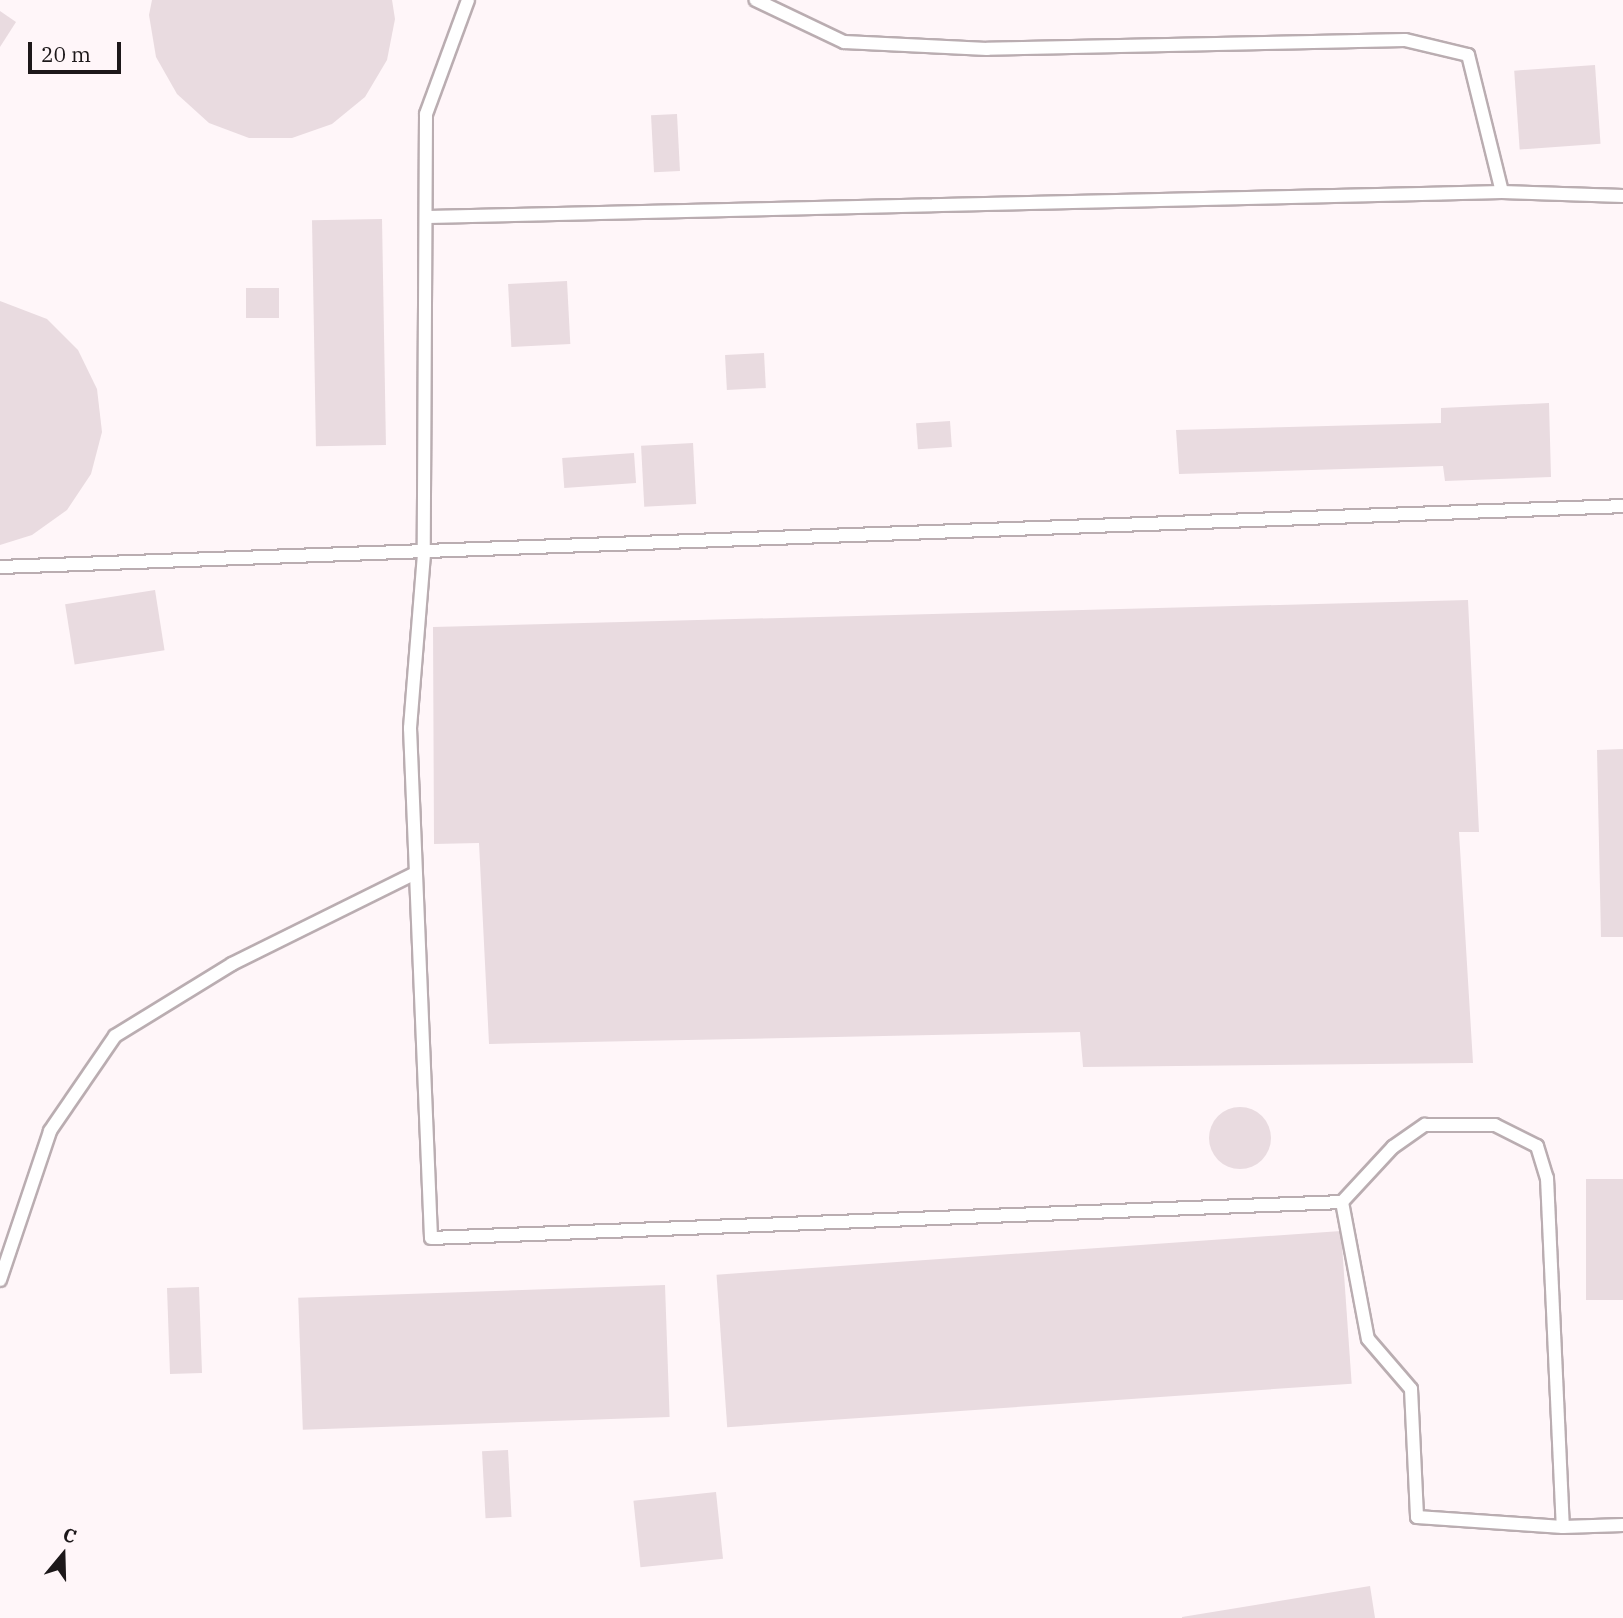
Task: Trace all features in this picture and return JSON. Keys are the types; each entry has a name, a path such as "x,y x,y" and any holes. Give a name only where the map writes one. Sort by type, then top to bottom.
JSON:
{"lane":[{"path":"468,0 426,114 428,217 424,554 410,728 413,874 431,1238 1342,1202 1393,1147 1425,1125 1495,1125 1537,1146 1547,1178 1563,1527"},
{"path":"756,0 844,42 987,49 1405,40 1468,55 1502,192"},
{"path":"428,217 1502,192 1623,196"},
{"path":"0,567 424,554 1623,506"},
{"path":"0,1280 50,1131 115,1037 232,964 413,874"},
{"path":"1342,1202 1368,1339 1411,1389 1417,1517 1563,1527 1623,1525"}],"building":[{"path":"152,0 392,0 395,19 387,60 365,97 332,124 292,138 249,138 209,123 177,94 156,57 149,15"},
{"path":"0,11 16,22 0,47"},
{"path":"1595,65 1601,144 1520,149 1514,71"},
{"path":"677,114 680,171 654,172 651,115"},
{"path":"382,219 386,445 316,446 312,220"},
{"path":"567,281 570,344 511,347 508,284"},
{"path":"246,288 279,288 279,318 246,318"},
{"path":"0,301 47,319 78,350 97,389 102,432 91,474 67,510 32,535 0,545"},
{"path":"764,353 766,388 727,390 725,355"},
{"path":"1549,403 1551,477 1445,481 1443,466 1179,474 1176,430 1441,423 1441,408"},
{"path":"950,421 952,447 918,449 916,423"},
{"path":"693,443 696,504 644,507 641,446"},
{"path":"634,453 636,483 564,488 562,458"},
{"path":"155,590 165,650 75,664 65,604"},
{"path":"1468,600 1479,832 1459,832 1473,1063 1083,1067 1080,1032 489,1044 479,843 434,844 433,627"},
{"path":"1623,749 1623,937 1601,937 1597,750"},
{"path":"1234,1107 1246,1107 1262,1116 1269,1126 1269,1150 1262,1160 1246,1169 1234,1169 1223,1164 1214,1155 1209,1144 1209,1132 1214,1121 1223,1112"},
{"path":"1586,1179 1623,1179 1623,1300 1586,1300"},
{"path":"1341,1231 1352,1384 727,1427 717,1275"},
{"path":"665,1285 670,1417 303,1430 298,1298"},
{"path":"199,1287 202,1373 170,1374 167,1288"},
{"path":"508,1450 512,1517 486,1518 482,1451"},
{"path":"716,1492 723,1559 640,1567 633,1501"},
{"path":"1370,1586 1375,1618 1182,1618 1182,1617"}]}
